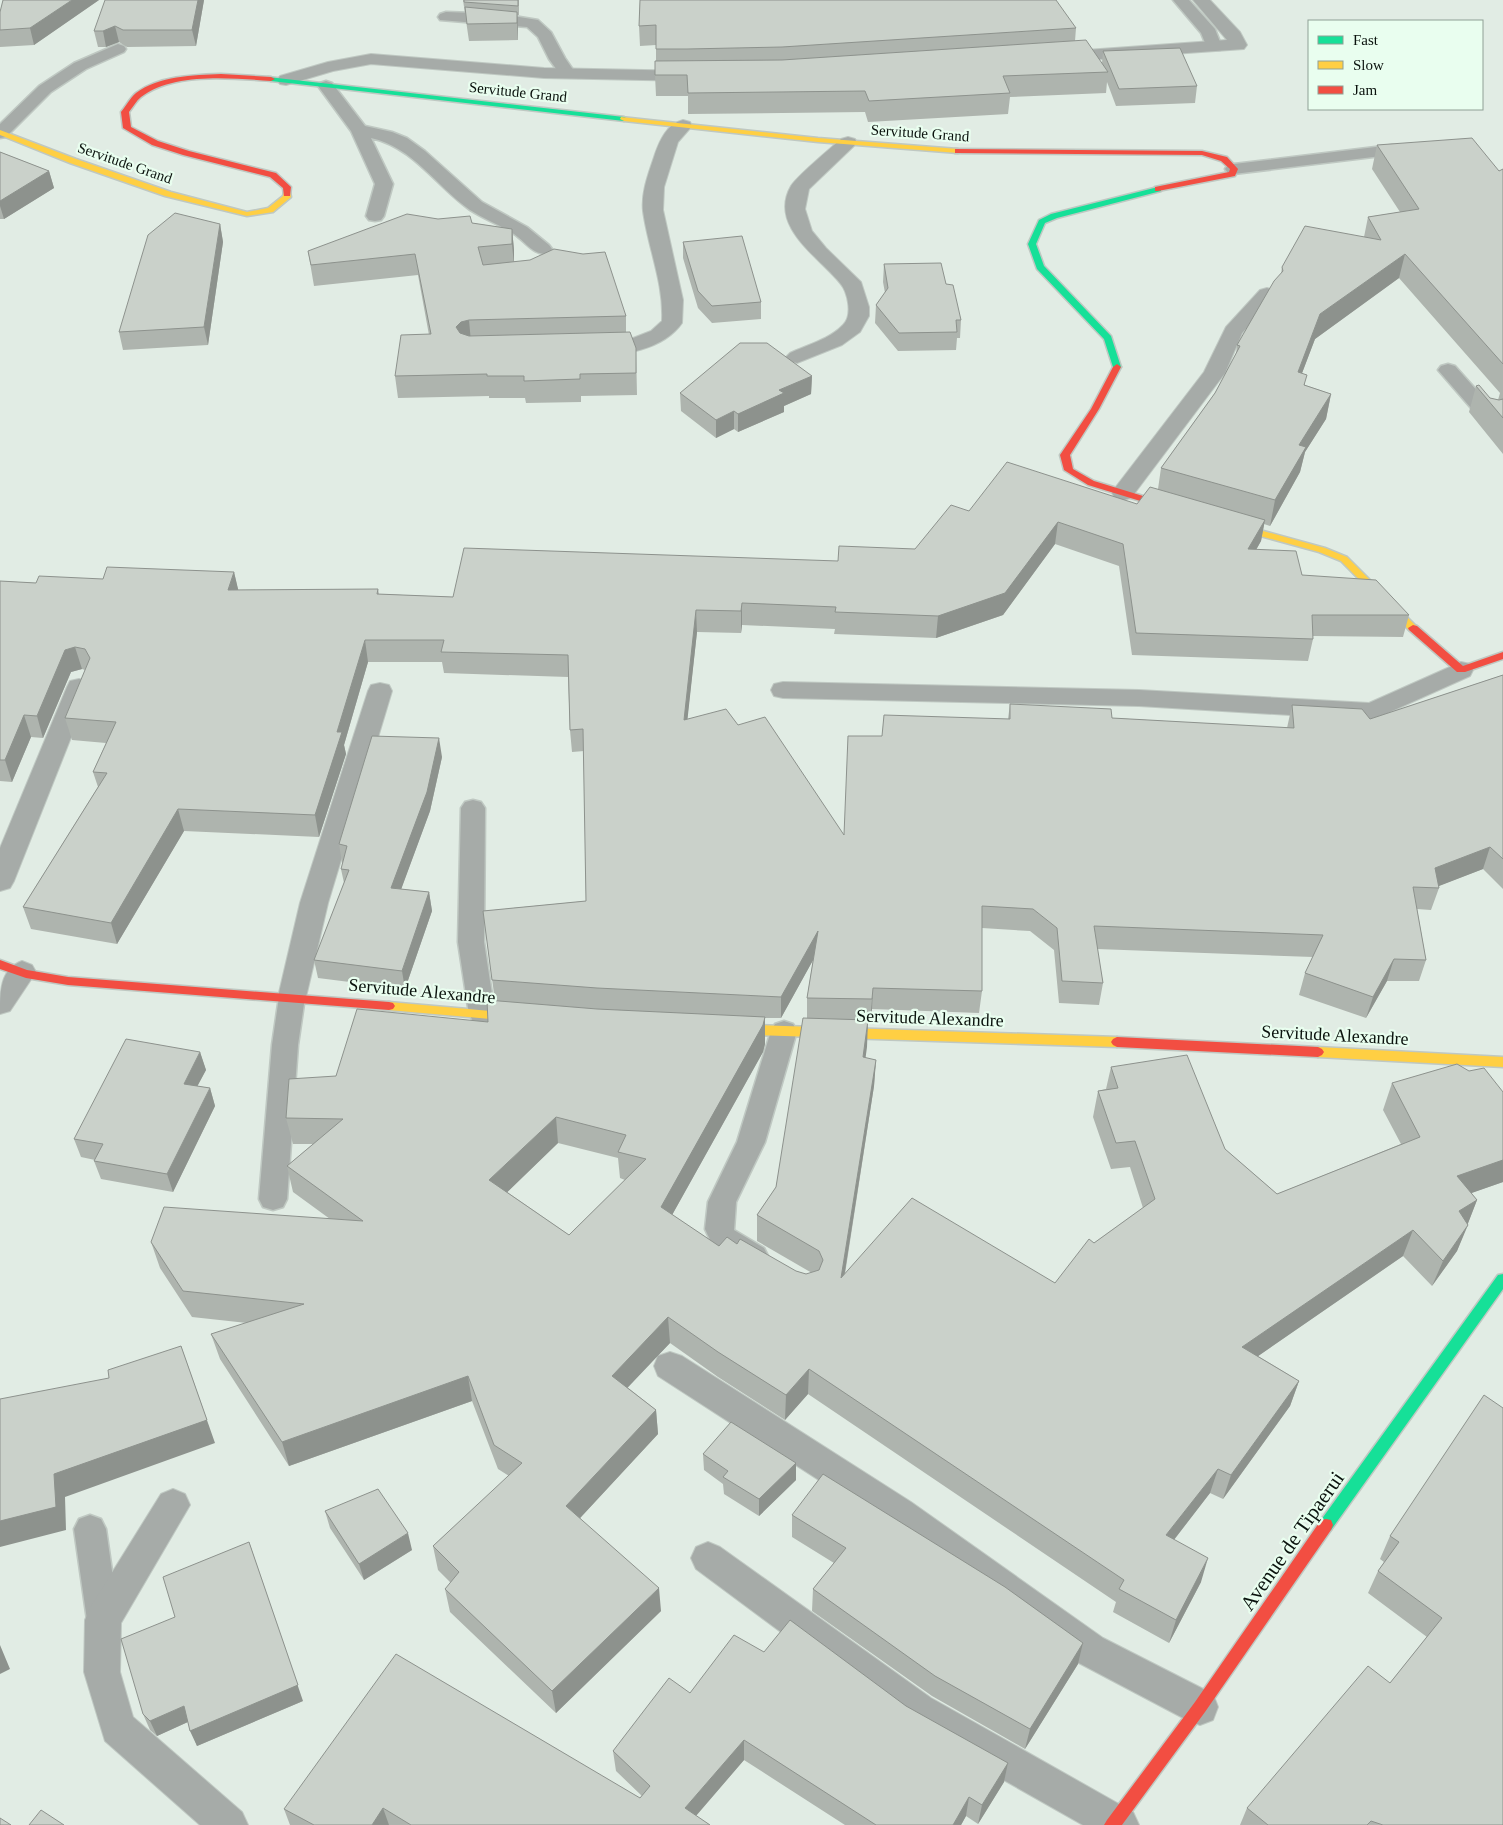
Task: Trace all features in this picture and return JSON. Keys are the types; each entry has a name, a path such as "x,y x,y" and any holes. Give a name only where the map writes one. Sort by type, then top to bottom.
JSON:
{"street":[{"path":"1042,58 1238,45 1234,36 1201,0"},
{"path":"286,80 319,68 348,61 371,59 568,74 706,75"},
{"name":"Servitude Grand","path":"1,133 73,161 168,194 247,214 270,210 287,197 287,187 273,175 186,154 155,143 127,128 125,112 139,95 159,84 187,78 286,80 326,86 848,143 973,152 1202,153 1224,159 1234,169"},
{"path":"582,348 631,346 658,335 672,323 673,300 653,210 654,187 669,140 683,126"},
{"path":"797,357 835,341 853,328 858,316 859,307 851,282 819,252 803,232 795,208 800,187 848,143"},
{"path":"1183,511 1090,483 1069,470 1064,455 1095,409 1117,367 1108,338 1040,266 1032,244 1042,222 1054,216 1153,190 1225,177 1232,174 1234,169"},
{"path":"1123,493 1214,373 1233,331 1267,294"},
{"path":"1220,521 1322,550 1344,559 1410,626 1461,670"},
{"path":"783,690 1139,698 1372,712 1461,670 1503,655"},
{"path":"0,881 82,679"},
{"path":"292,997 314,903 380,691"},
{"path":"0,1003 11,968"},
{"name":"Servitude Alexandre","path":"11,968 68,981 292,997 540,1019"},
{"name":"Servitude Alexandre","path":"713,1029 1105,1041 1503,1062"},
{"name":"Avenue de Tipaerui","path":"1116,1824 1375,1456 1503,1279"},
{"path":"670,1366 899,1513 1090,1650 1200,1707"},
{"path":"173,1505 103,1620 102,1672 118,1728 229,1825"},
{"path":"708,1558 918,1711 1116,1824"}],"lane":[{"path":"1180,0 1209,32 1214,47"},
{"path":"446,18 502,19 532,23 545,34 557,59 568,74"},
{"path":"1,133 45,89 80,66 118,49"},
{"path":"326,86 359,130 384,184 375,216"},
{"path":"359,130 386,136 401,142 419,155 476,206 521,231 543,249"},
{"path":"1234,169 1392,150"},
{"path":"1448,370 1491,419 1503,417"},
{"path":"473,808 471,942 482,1014"},
{"path":"273,1199 285,1045 292,997"},
{"path":"773,1267 723,1238 719,1229 722,1202 751,1142 784,1031"},
{"path":"90,1528 103,1620"}],"building":[{"path":"3,0 72,0 30,28 0,30 0,12"},
{"path":"105,0 198,0 192,30 123,30 115,26 103,31 94,31"},
{"path":"464,0 518,0 518,6 464,2"},
{"path":"640,0 1056,0 1076,28 782,47 656,49 656,25 639,26"},
{"path":"465,7 517,12 517,23 467,24"},
{"path":"1086,40 1108,72 1003,76 1010,93 869,101 865,91 688,93 687,75 655,75 655,61 782,60"},
{"path":"1180,48 1197,86 1119,89 1103,51"},
{"path":"1472,138 1499,171 1503,169 1503,364 1405,254 1320,314 1298,372 1307,375 1304,385 1331,394 1299,445 1306,447 1275,500 1161,468 1215,393 1240,346 1237,345 1274,281 1283,271 1282,267 1305,226 1381,240 1368,217 1419,209 1377,145"},
{"path":"0,152 49,171 0,201"},
{"path":"175,213 220,224 204,327 119,332 148,235"},
{"path":"407,214 438,219 470,216 472,223 512,229 512,244 478,247 483,265 530,260 554,249 583,254 605,252 626,316 469,320 461,322 456,327 460,333 469,336 630,332 636,348 636,373 580,374 580,379 524,381 524,376 487,376 487,374 395,376 401,335 431,334 415,254 311,265 308,251"},
{"path":"742,236 761,302 712,306 698,291 683,242"},
{"path":"941,263 946,284 953,285 961,320 956,320 957,332 899,333 876,305 888,288 884,264"},
{"path":"740,343 767,343 812,376 779,390 784,393 738,414 734,411 716,420 680,393"},
{"path":"1479,385 1490,398 1503,399 1503,418 1476,386"},
{"path":"1007,462 1137,504 1150,487 1265,520 1248,549 1296,551 1302,575 1376,580 1409,615 1312,615 1313,639 1136,633 1123,544 1058,522 1005,593 938,616 835,612 836,607 742,603 741,611 696,610 684,720 726,709 738,725 765,717 844,835 848,736 882,736 884,715 1010,719 1010,704 1111,709 1112,718 1294,728 1292,705 1362,709 1370,719 1503,675 1503,859 1490,847 1435,868 1439,888 1413,887 1426,960 1394,959 1373,997 1305,973 1323,935 1094,926 1103,983 1062,981 1057,928 1033,909 982,906 982,991 873,988 872,999 807,998 818,931 781,997 597,988 492,980 483,911 586,901 583,729 570,730 568,655 441,652 444,640 365,640 337,732 342,732 315,815 178,809 111,923 23,907 107,773 93,772 116,722 65,718 90,658 85,649 75,647 65,650 37,716 24,715 5,760 0,760 0,581 36,583 39,576 103,579 107,567 234,572 228,590 378,589 377,594 453,597 464,548 838,561 839,546 915,549 951,505 969,511"},
{"path":"372,736 439,738 427,792 391,888 429,892 402,971 314,960 349,870 341,869 347,846 339,844"},
{"path":"487,1000 597,1009 765,1017 763,1025 661,1207 719,1246 727,1237 737,1244 740,1239 796,1271 806,1274 819,1270 823,1260 819,1251 757,1215 776,1187 803,1018 868,1020 863,1057 876,1060 841,1278 912,1198 1055,1283 1089,1239 1094,1243 1155,1199 1135,1141 1116,1143 1098,1091 1118,1088 1111,1067 1187,1055 1225,1149 1277,1194 1420,1137 1392,1083 1457,1064 1469,1071 1484,1068 1503,1092 1503,1160 1457,1176 1477,1200 1459,1211 1468,1225 1443,1261 1413,1230 1242,1347 1299,1381 1231,1475 1218,1469 1166,1535 1208,1558 1176,1620 1119,1589 1124,1580 809,1369 786,1395 718,1352 668,1317 612,1376 656,1410 566,1506 659,1588 552,1691 445,1589 459,1572 433,1546 522,1463 494,1445 468,1376 282,1442 211,1334 304,1304 183,1291 151,1242 164,1207 363,1221 287,1166 343,1119 286,1118 289,1079 336,1076 357,1009 488,1022","holes":["556,1117 626,1135 618,1152 646,1159 569,1235 489,1180"]},
{"path":"126,1039 200,1052 184,1084 210,1088 167,1174 94,1161 103,1144 74,1139"},
{"path":"181,1346 207,1420 54,1474 56,1507 0,1521 0,1399 109,1378 108,1370"},
{"path":"1484,1395 1503,1408 1503,1825 1383,1825 1371,1821 1367,1825 1268,1825 1247,1808 1368,1666 1390,1683 1442,1618 1378,1571 1399,1542 1390,1536"},
{"path":"731,1422 796,1463 759,1499 723,1477 728,1471 703,1454"},
{"path":"823,1474 1005,1587 1083,1643 1030,1729 935,1676 813,1589 846,1548 792,1515"},
{"path":"378,1489 408,1533 359,1564 325,1511"},
{"path":"249,1542 298,1685 190,1731 184,1706 150,1721 143,1714 121,1639 175,1617 163,1577"},
{"path":"790,1620 906,1706 1008,1763 982,1805 969,1797 953,1825 876,1825 744,1740 685,1808 710,1825 411,1825 383,1808 372,1825 314,1825 284,1809 396,1654 640,1798 650,1786 613,1751 669,1678 690,1693 734,1635 764,1652"},
{"path":"41,1810 64,1825 29,1825"},
{"path":"0,1818 11,1825 0,1825"}],"traffic: fast":[{"path":"271,79 624,119"},
{"path":"1117,367 1108,338 1040,267 1032,244 1042,222 1054,216 1158,189"},
{"path":"1326,1525 1503,1279"}],"traffic: slow":[{"path":"624,119 818,140 958,151"},
{"path":"0,132 73,161 168,194 247,214 270,210 287,197 287,194"},
{"path":"1227,524 1322,550 1344,559 1413,628"},
{"path":"389,1006 525,1018"},
{"path":"728,1029 1117,1042"},
{"path":"1318,1052 1503,1062"}],"traffic: jam":[{"path":"271,79 221,76 187,78 155,87 140,94 125,112 127,128 155,143 186,153 273,175 287,187 287,194"},
{"path":"958,151 1202,153 1224,159 1234,169 1232,174 1158,189"},
{"path":"1117,367 1095,409 1065,455 1069,470 1091,483 1176,509"},
{"path":"1413,628 1461,670 1503,655"},
{"path":"0,964 26,974 68,981 389,1006"},
{"path":"1117,1042 1318,1052"},
{"path":"1112,1825 1200,1707 1326,1525"}]}
